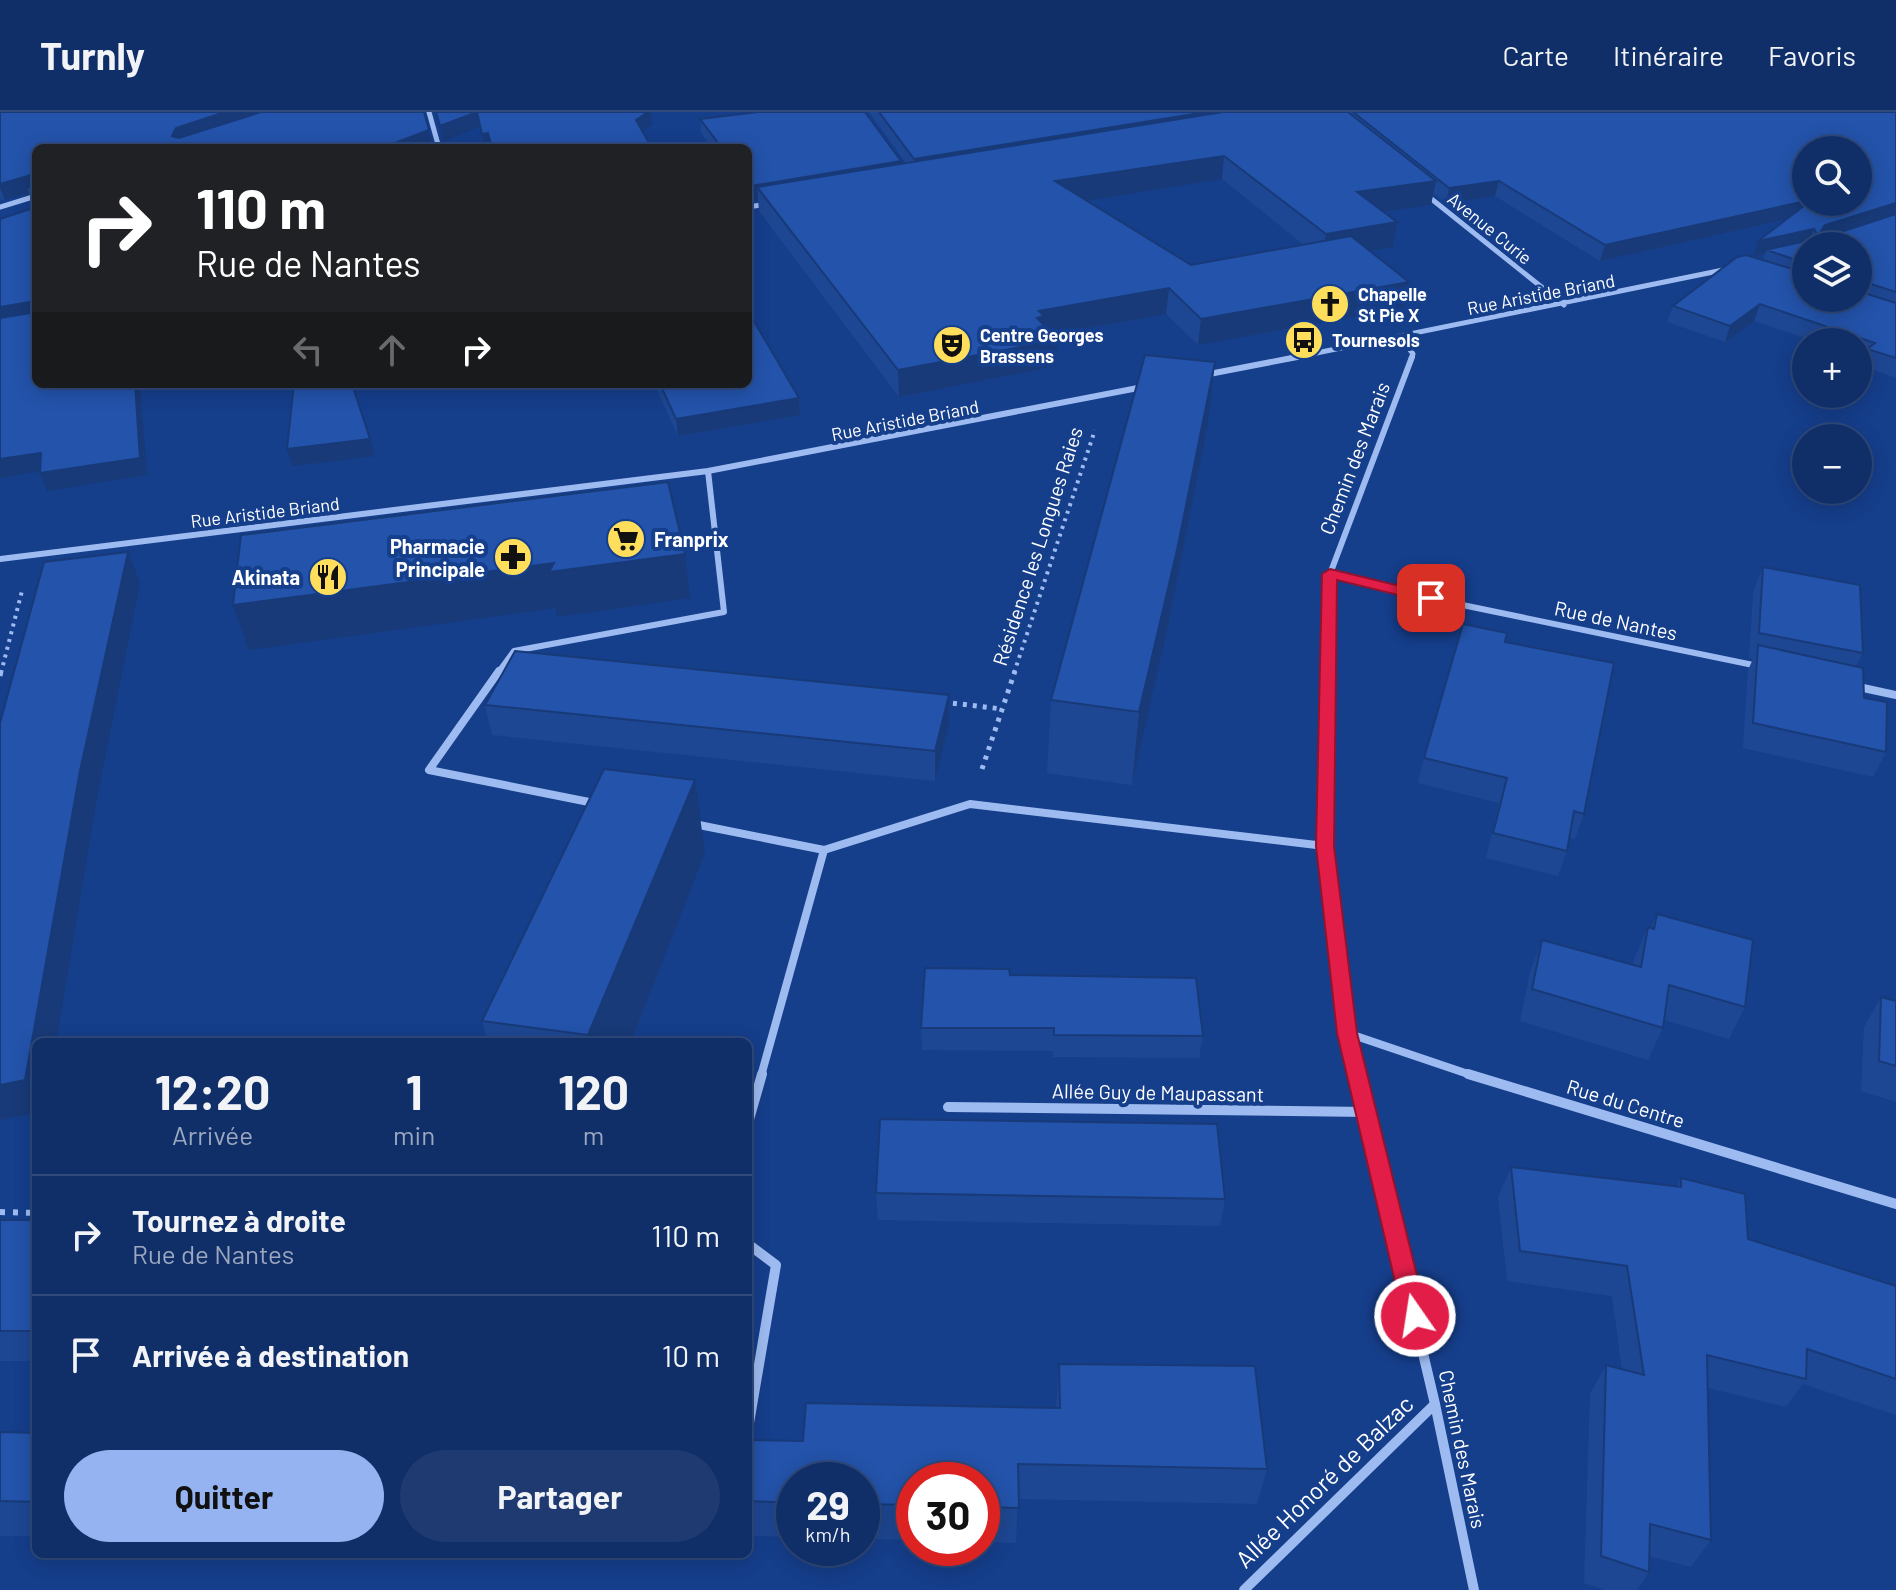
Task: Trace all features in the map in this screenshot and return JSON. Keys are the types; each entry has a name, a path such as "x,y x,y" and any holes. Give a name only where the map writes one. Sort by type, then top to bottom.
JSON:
{"street":[{"path":"429,112 438,144"},
{"name":"Avenue Curie","path":"1413,184 1564,305"},
{"path":"0,207 32,197"},
{"path":"752,206 778,202"},
{"name":"Rue Aristide Briand","path":"1194,377 1564,305 1743,266"},
{"name":"Chemin des Marais","path":"1400,336 1413,354 1330,574 1325,846 1347,1033 1435,1404 1474,1590"},
{"name":"Rue Aristide Briand","path":"0,559 708,471 1150,386"},
{"path":"607,806 429,770 514,651 724,612 708,471"},
{"name":"Rue de Nantes","path":"1330,574 1385,589 1774,670"},
{"path":"1850,685 1896,695"},
{"path":"684,822 824,850 970,804 1325,846"},
{"path":"752,1109 824,850"},
{"name":"Rue du Centre","path":"1347,1033 1402,1054 1896,1204"},
{"name":"Allée Guy de Maupassant","path":"948,1107 1368,1112"},
{"path":"752,1247 776,1265 752,1406"},
{"name":"Allée Honoré de Balzac","path":"1244,1590 1435,1404"}],"path":[{"name":"Résidence les Longues Raies","path":"970,804 1107,395"},
{"path":"0,676 31,555"},
{"path":"939,701 1002,709"},
{"path":"0,1212 32,1213"}],"building":[{"path":"0,112 225,112 176,128 172,136 179,138 261,112 424,112 429,130 392,144 32,144 32,177 0,184"},
{"path":"436,112 477,112 440,126"},
{"path":"477,112 648,112 636,120 650,144 491,144 488,133 482,134"},
{"path":"758,112 865,112 901,161 752,186 752,144 719,144 700,119"},
{"path":"879,112 1206,112 914,159"},
{"path":"1223,112 1348,112 1436,181 1357,192 1397,222 1326,234 1224,156 1055,181 1191,265 1351,236 1409,282 1201,319 1169,288 1039,311 1044,316 1037,318 1058,340 898,370 757,187"},
{"path":"1353,112 1896,112 1896,203 1872,210 1872,136 1792,136 1792,204 1605,245 1499,181 1449,188"},
{"path":"32,208 32,304 29,302 0,307 0,219"},
{"path":"1896,214 1896,292 1872,284 1872,232 1841,232"},
{"path":"1792,215 1854,216 1825,225 1823,232 1814,229 1792,232 1758,241"},
{"path":"1792,244 1792,258 1766,250"},
{"path":"1746,255 1792,269 1792,312 1872,312 1872,295 1896,303 1896,358 1872,351 1875,343 1872,342 1872,328 1831,328 1760,304 1730,326 1673,306 1737,257"},
{"path":"32,311 32,388 135,388 140,458 40,473 41,453 0,459 0,318"},
{"path":"752,318 799,398 676,419 662,388 752,388"},
{"path":"1145,355 1215,362 1177,550 1139,712 1051,700"},
{"path":"294,388 353,388 370,439 287,449"},
{"path":"668,482 685,554 549,572 554,563 233,605 241,535"},
{"path":"128,552 80,771 25,1080 0,1085 0,723 44,562"},
{"path":"1763,567 1860,585 1863,653 1759,633"},
{"path":"1463,624 1507,633 1505,642 1614,663 1584,814 1574,811 1567,851 1493,833 1507,778 1424,758"},
{"path":"1758,645 1863,668 1864,698 1887,702 1886,752 1753,723"},
{"path":"515,651 949,695 935,751 485,705"},
{"path":"604,769 695,780 588,1035 482,1021"},
{"path":"1657,914 1753,940 1745,1007 1669,985 1663,1028 1532,989 1542,940 1641,967 1648,927 1654,929"},
{"path":"925,968 1009,969 1010,975 1196,978 1203,1036 1054,1035 1054,1028 921,1028"},
{"path":"1881,997 1896,1001 1896,1066 1879,1061"},
{"path":"880,1119 1217,1124 1225,1199 876,1193"},
{"path":"1511,1167 1681,1187 1681,1178 1745,1194 1748,1239 1896,1286 1896,1379 1807,1349 1806,1379 1707,1355 1711,1540 1650,1524 1649,1572 1601,1556 1606,1365 1644,1375 1627,1266 1520,1251"},
{"path":"0,1220 32,1220 32,1331 0,1331"},
{"path":"1059,1364 1255,1366 1267,1469 1018,1464 1019,1508 1000,1507 1000,1462 896,1462 896,1505 880,1504 880,1462 776,1462 776,1502 752,1501 752,1440 803,1441 806,1403 1060,1408"},
{"path":"0,1432 32,1433 32,1502 0,1501"}],"place":[{"name":"Chapelle St Pie X","path":"1330,304"},
{"name":"Tournesols","path":"1304,340"},
{"name":"Centre Georges Brassens","path":"952,345"},
{"name":"Franprix","path":"626,539"},
{"name":"Pharmacie Principale","path":"513,557"},
{"name":"Akinata","path":"328,577"}],"route":[{"path":"1415,1316 1347,1033 1325,846 1330,574 1431,598"}]}
